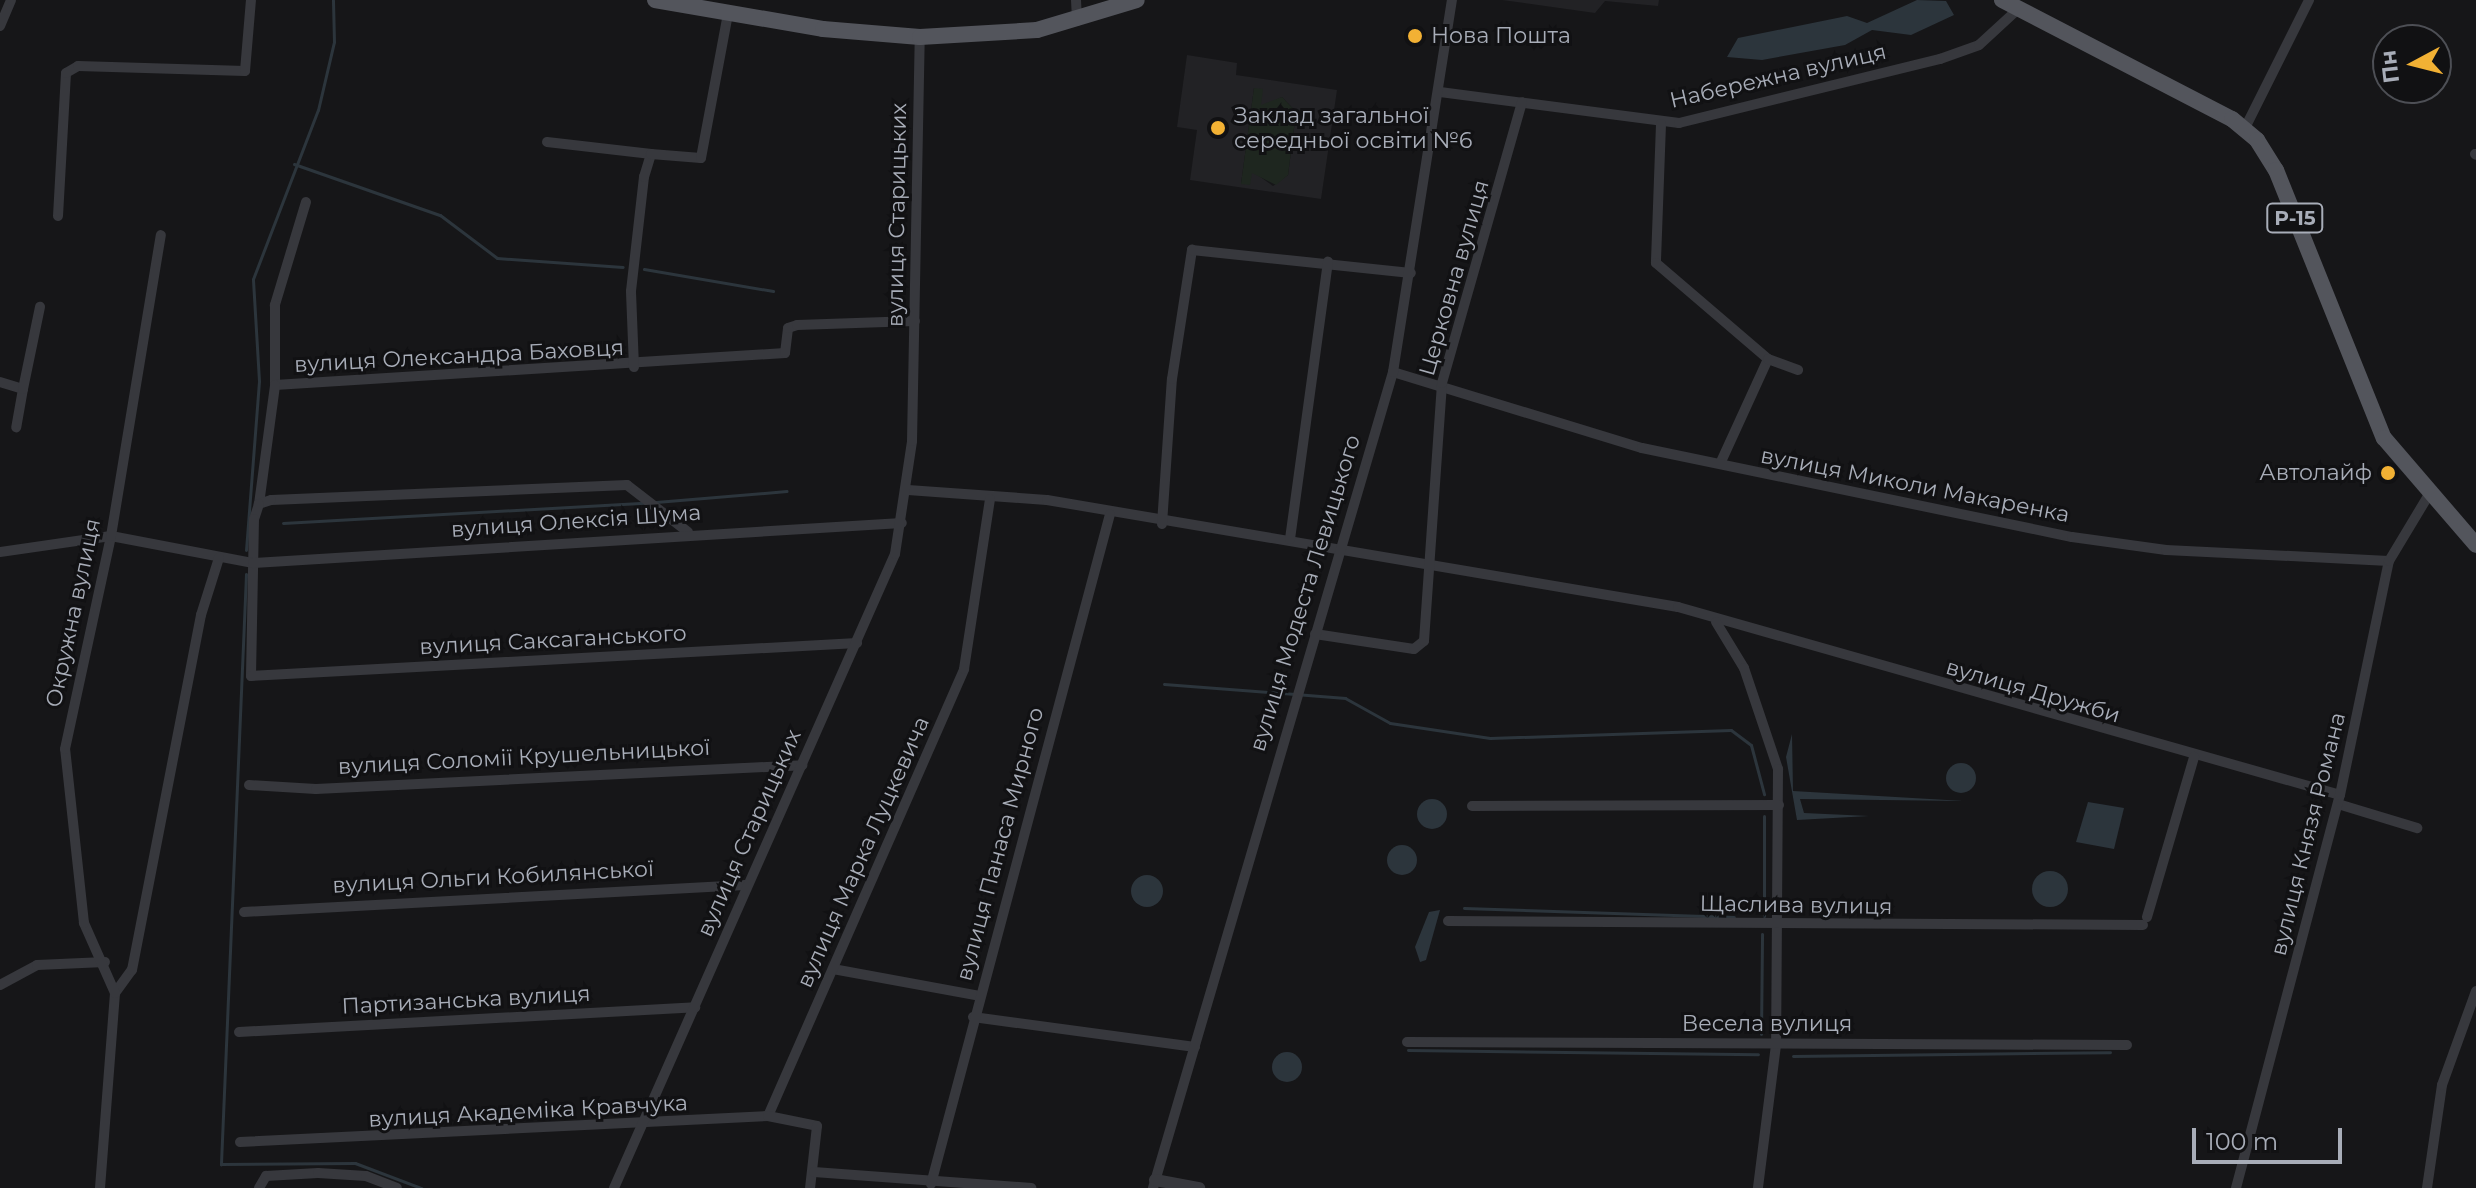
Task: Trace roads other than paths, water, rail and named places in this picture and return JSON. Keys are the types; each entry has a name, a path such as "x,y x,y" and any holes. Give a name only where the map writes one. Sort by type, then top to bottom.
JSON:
{"main road":[{"path":"655,0 728,14 920,37 992,36 1077,21 1137,0"},
{"name":"Р-15","path":"2002,0 2016,11 2245,128 2276,170 2376,424 2428,496 2476,545"}],"street":[{"path":"0,26 11,0"},
{"path":"58,216 71,69 245,71 251,0"},
{"path":"1076,0 1077,21"},
{"name":"вулиця Модеста Левицького","path":"1154,1184 1296,692 1393,372 1440,92 1452,0"},
{"path":"2245,128 2309,0"},
{"name":"Набережна вулиця","path":"1440,92 1661,124 1940,59 1979,45 2016,11"},
{"path":"547,142 701,158 728,14"},
{"name":"вулиця Старицьких","path":"614,1188 695,1007 745,885 857,643 902,523 908,490 915,321 920,37"},
{"name":"Церковна вулиця","path":"1315,634 1420,647 1443,388 1522,102"},
{"path":"1661,124 1656,263 1768,359 1798,370"},
{"path":"634,367 636,218 651,154"},
{"name":"вулиця Олександра Баховця","path":"306,202 275,305 275,385 634,367 785,353 788,328 797,325 915,321"},
{"name":"Окружна вулиця","path":"100,1188 115,993 105,962 84,923 81,860 63,785 111,536 161,235"},
{"path":"1162,524 1188,255 1196,246 1411,273"},
{"path":"1290,539 1328,262"},
{"path":"16,427 40,307"},
{"path":"1720,464 1768,359"},
{"name":"вулиця Миколи Макаренка","path":"1393,372 1720,464 2118,545 2389,561"},
{"path":"0,382 23,389"},
{"path":"253,563 275,385"},
{"path":"259,504 627,485 688,532"},
{"path":"908,490 990,499 1047,500 1162,524 1341,547 1678,607 1716,622 1744,668 1774,750 1779,805 1776,1045 1758,1188"},
{"name":"вулиця Князя Романа","path":"2236,1188 2339,800 2389,561 2428,496"},
{"name":"вулиця Марка Луцкевича","path":"768,1116 964,669 990,499"},
{"name":"вулиця Панаса Мирного","path":"931,1184 973,1017 1110,514"},
{"name":"вулиця Олексія Шума","path":"0,552 111,536 253,563 688,532 902,523"},
{"name":"Окружна вулиця","path":"115,993 132,970 201,615 219,558"},
{"name":"вулиця Саксаганського","path":"253,563 251,676 857,643"},
{"name":"вулиця Дружби","path":"1716,622 2194,757 2339,800 2417,828"},
{"name":"Щаслива вулиця","path":"1448,921 1779,925 2145,921 2194,757"},
{"name":"вулиця Соломії Крушельницької","path":"249,785 316,789 802,765"},
{"path":"1472,806 1779,805"},
{"name":"вулиця Ольги Кобилянської","path":"244,912 745,885"},
{"path":"1,982 37,965 105,962"},
{"path":"833,969 980,996"},
{"path":"2427,1188 2442,1085 2476,991"},
{"name":"Партизанська вулиця","path":"239,1032 695,1007"},
{"path":"973,1017 1195,1047"},
{"name":"Весела вулиця","path":"1407,1042 2127,1045"},
{"name":"вулиця Академіка Кравчука","path":"240,1142 641,1126 768,1116 817,1126 814,1172"},
{"path":"810,1188 814,1172 931,1184 1031,1188"},
{"path":"260,1184 349,1174 397,1188"},
{"path":"1154,1184 1199,1188"}],"waterway":[{"path":"246,550 259,381 253,279 318,110 334,42 333,0"},
{"path":"294,164 440,215 497,258 623,267"},
{"path":"644,269 773,291"},
{"path":"656,502 787,491"},
{"path":"283,523 644,503"},
{"path":"246,574 221,1164 355,1163 421,1188"},
{"path":"1164,684 1345,698 1390,723 1490,738 1731,730 1751,745 1764,794"},
{"path":"1764,816 1764,916"},
{"path":"1464,908 1734,917"},
{"path":"1761,1034 1762,934"},
{"path":"1408,1050 1758,1054"},
{"path":"1793,1056 2110,1052"}],"place":[{"name":"Нова Пошта","path":"1415,36"},
{"name":"Заклад загальної середньої освіти №6","path":"1218,128"},
{"name":"Автолайф","path":"2388,473"}]}
